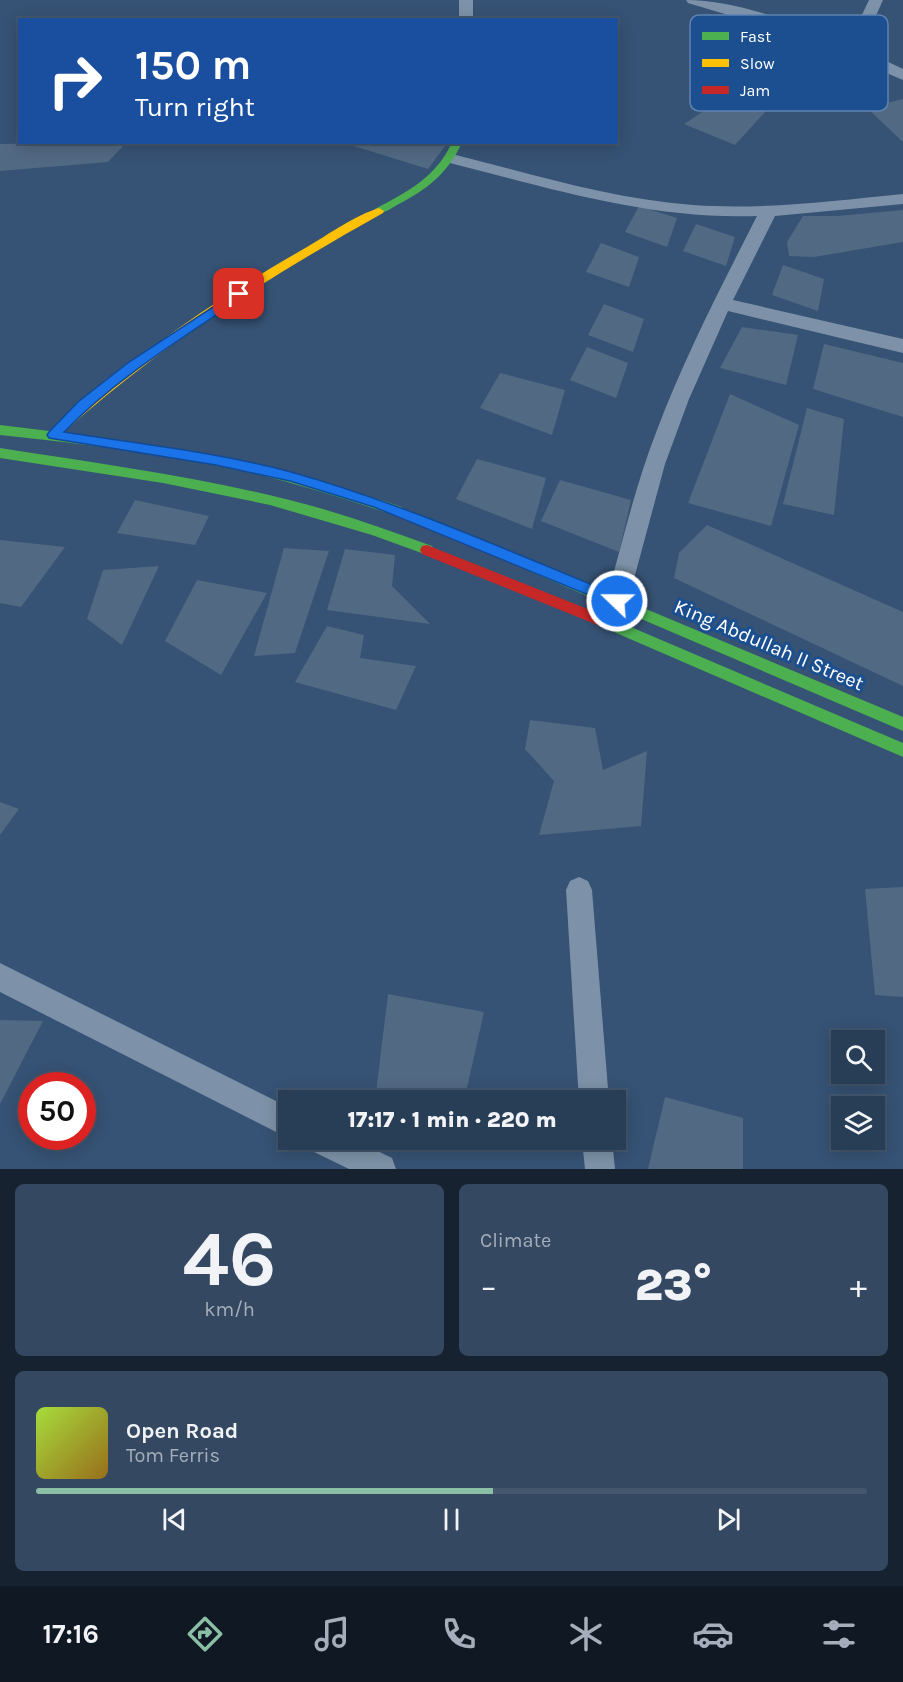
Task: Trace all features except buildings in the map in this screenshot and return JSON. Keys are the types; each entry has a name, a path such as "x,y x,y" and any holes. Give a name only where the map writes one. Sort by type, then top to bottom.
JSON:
{"main road":[{"path":"53,435 82,405 133,365 239,294 425,183 455,151"},
{"name":"King Abdullah II Street","path":"0,430 53,435 216,460 290,476 377,503 617,601 903,724"},
{"path":"4,456 134,473 243,494 329,516 407,542 622,628 903,750"}],"street":[{"path":"466,0 466,18"},
{"path":"693,0 747,15"},
{"path":"869,15 876,0"},
{"path":"888,67 903,75"},
{"path":"455,151 652,205 693,210 769,210 903,199"},
{"path":"617,601 654,465 689,373 769,210"},
{"path":"722,303 903,346"},
{"path":"579,890 593,1090"},
{"path":"0,977 278,1118"},
{"path":"343,1150 381,1169"},
{"path":"598,1150 600,1169"}],"traffic: fast":[{"path":"379,211 426,184 444,166 456,144"},
{"path":"0,430 151,449 251,468 349,494 397,511"},
{"path":"0,453 163,479 270,500 323,514 427,550"},
{"path":"534,567 903,724"},
{"path":"605,622 903,750"}],"traffic: slow":[{"path":"53,435 128,370 167,340 250,285 379,211"}],"traffic: jam":[{"path":"397,511 534,567"},
{"path":"427,550 605,622"}],"route":[{"path":"239,294 133,365 82,405 53,435 216,460 290,476 377,503 617,601"}]}
